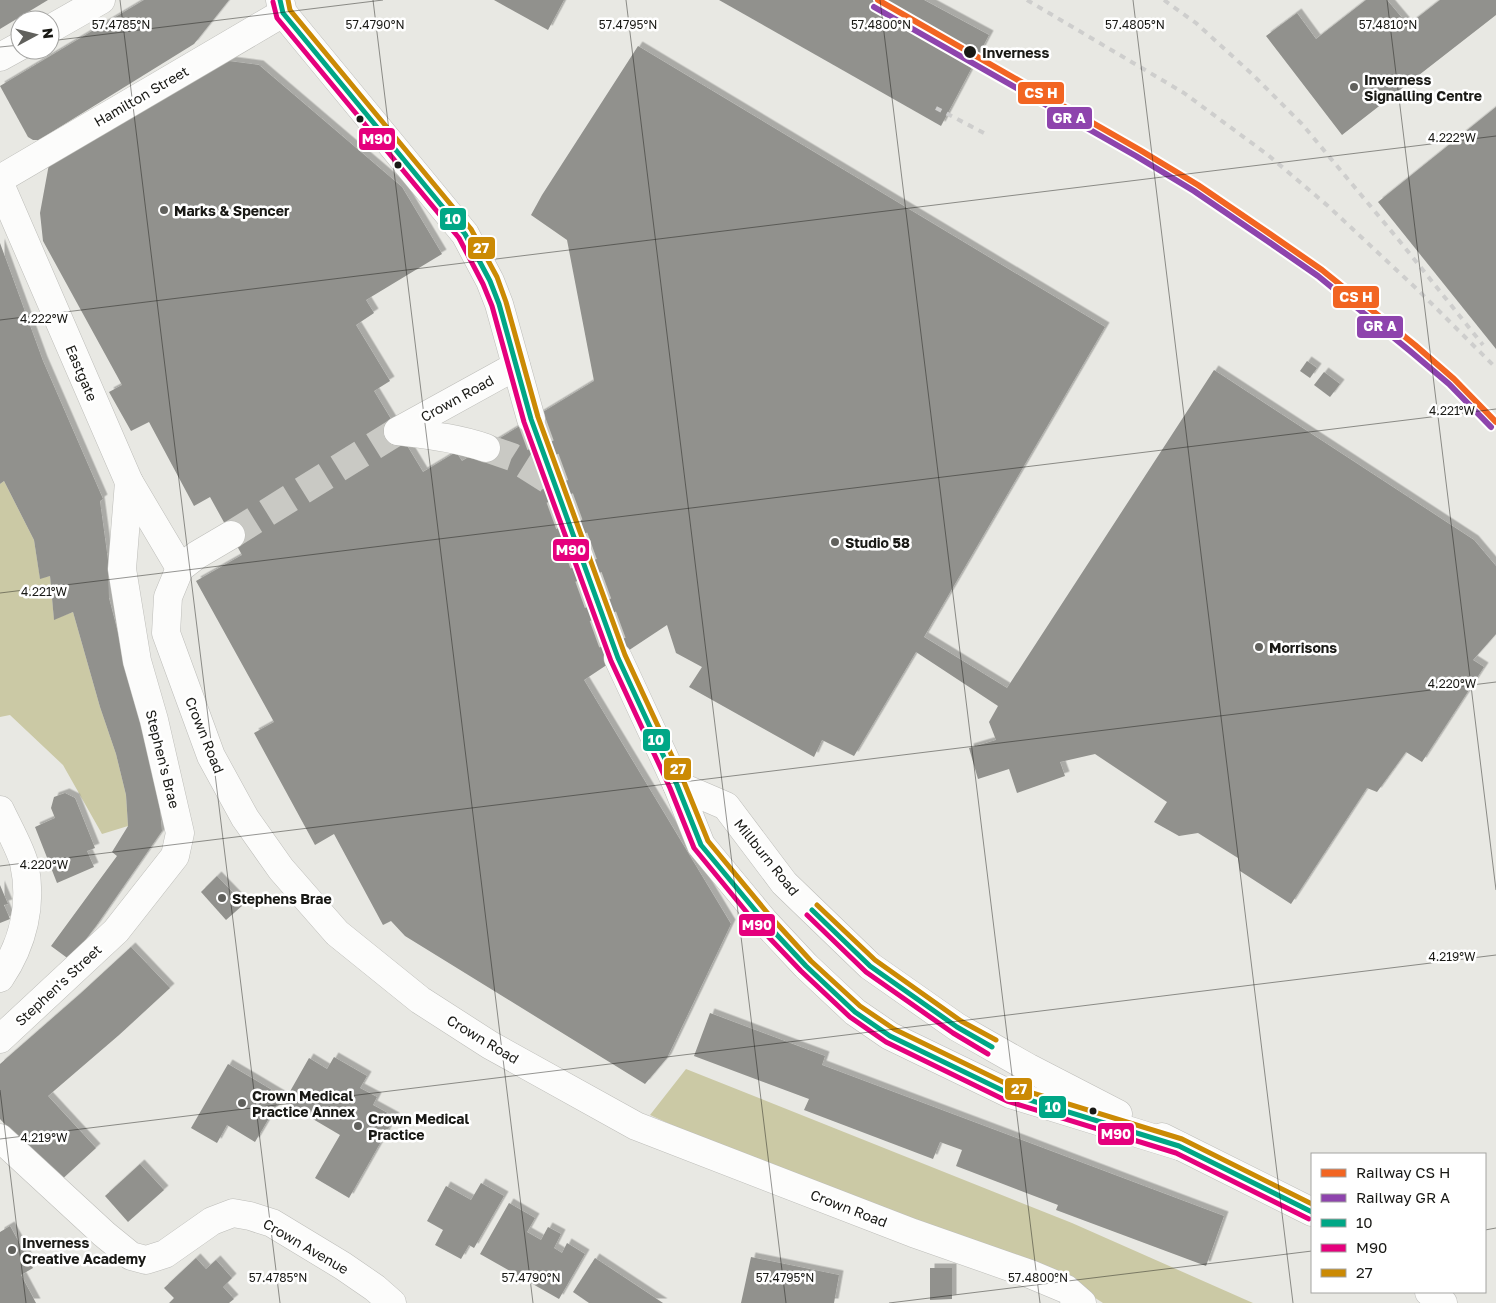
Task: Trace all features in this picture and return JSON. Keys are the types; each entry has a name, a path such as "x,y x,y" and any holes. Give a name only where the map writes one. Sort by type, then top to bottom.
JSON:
{"street":[{"path":"60,23 101,0"},
{"path":"281,6 465,234 500,304 531,419"},
{"name":"Hamilton Street","path":"0,179 281,6"},
{"name":"Eastgate","path":"0,184 129,482 122,568"},
{"name":"Crown Road","path":"486,448 450,438 398,431 516,366"},
{"path":"129,482 180,568 231,535"},
{"name":"Stephen's Brae","path":"116,931 175,856 180,833 154,720 137,662 122,568"},
{"name":"Crown Road","path":"180,568 168,597 166,633 211,756 245,818 281,869 338,932 420,1000 490,1044 636,1126 903,1229 1030,1274 1066,1289 1082,1303"},
{"name":"Millburn Road","path":"618,658 677,785 701,845 764,921 855,1012 890,1036 1010,1094 1179,1146"},
{"name":"Millburn Road","path":"677,785 726,806 784,883 878,972 957,1027 1029,1068 1311,1212"},
{"path":"0,810 24,862 28,900 23,933 8,966 0,978"},
{"name":"Stephen's Street","path":"0,1039 116,931"},
{"name":"Crown Avenue","path":"0,1138 104,1234 131,1256 146,1260 164,1254 212,1221 233,1213 250,1216 272,1223 343,1266 392,1303"},
{"path":"1429,1293 1438,1303"},
{"path":"1429,1293 1443,1303"}],"shaded area":[{"path":"4,481 34,540 40,578 50,576 54,619 73,612 100,707 116,754 126,795 128,826 102,834 63,765 10,715 0,717 0,484"},
{"path":"686,1069 1072,1223 1253,1303 1103,1303 1049,1268 837,1200 650,1115"}],"building":[{"path":"0,0 48,0 31,10 10,10 10,23 0,29"},
{"path":"144,0 229,0 194,44 39,140 33,140 28,137 0,86 44,60 60,60 60,50"},
{"path":"494,0 564,0 548,30"},
{"path":"719,0 924,0 989,35 941,126"},
{"name":"Inverness Signalling Centre","path":"1366,0 1387,0 1408,25 1440,0 1496,0 1496,15 1342,135 1266,36 1297,13 1316,39"},
{"path":"638,46 1105,327 924,637 1007,688 1214,370 1474,540 1496,566 1496,634 1473,660 1484,667 1422,762 1406,752 1377,792 1367,788 1291,904 1240,871 1238,858 1198,833 1179,836 1154,822 1167,802 1095,754 1060,762 1065,776 1017,793 1009,769 978,779 969,748 996,740 989,722 998,706 916,652 854,756 822,740 814,757 689,687 702,667 676,653 667,625 584,680 731,924 667,1058 645,1084 405,936 391,921 383,925 334,834 315,845 254,733 274,722 196,581 242,555 210,497 194,506 149,422 131,431 109,392 122,385 43,241 40,213 49,164 221,60 259,65 402,187 442,254 366,300 374,313 356,325 390,381 374,391 423,472 456,452 462,461 594,381 567,240 531,215"},
{"path":"1496,107 1496,349 1378,202"},
{"path":"0,243 43,361 103,499 100,501 108,560 109,598 158,787 162,831 70,960 51,946 117,856 112,852 128,826 126,795 116,754 100,707 73,612 54,620 50,576 40,579 34,540 4,481 0,484"},
{"path":"1307,361 1317,368 1310,378 1300,371"},
{"path":"1324,372 1340,384 1330,397 1314,385"},
{"path":"65,793 75,798 95,848 87,851 94,867 57,883 35,827 55,818 51,808 54,797"},
{"name":"Stephens Brae","path":"217,876 244,904 226,920 201,892"},
{"path":"0,885 8,904 4,905 10,919 0,923"},
{"path":"131,947 170,988 48,1096 96,1148 59,1182 0,1119 0,1064"},
{"path":"710,1013 825,1056 822,1065 1224,1216 1206,1266 1056,1210 1058,1205 956,1166 962,1150 940,1142 933,1159 804,1110 809,1099 694,1056"},
{"name":"Crown Medical Practice","path":"334,1057 367,1076 360,1088 377,1097 373,1105 395,1117 349,1198 315,1178 340,1135 284,1102 309,1058 327,1069"},
{"name":"Crown Medical Practice Annex","path":"228,1064 282,1096 255,1142 227,1125 217,1143 191,1128"},
{"path":"140,1164 164,1190 128,1222 105,1196"},
{"path":"481,1183 504,1196 474,1248 469,1245 461,1259 435,1245 443,1230 427,1221 446,1186 471,1200"},
{"path":"509,1203 535,1218 527,1232 541,1240 548,1227 561,1234 554,1248 562,1253 567,1243 585,1254 559,1299 480,1254"},
{"name":"Inverness Creative Academy","path":"10,1226 33,1268 21,1275 36,1303 0,1303 0,1232"},
{"path":"751,1257 839,1275 834,1303 741,1303"},
{"path":"196,1258 206,1269 216,1260 232,1278 223,1287 234,1299 229,1303 169,1303 174,1298 164,1288"},
{"path":"595,1258 663,1303 589,1303 573,1292"},
{"path":"930,1268 952,1268 952,1299 930,1300"}],"tunnel":[{"path":"531,419 618,658"},
{"path":"231,535 398,431"},
{"path":"486,448 512,457 555,484"}],"railway":[{"path":"1027,0 1184,93 1268,155 1328,206 1419,291 1496,368"},
{"path":"1164,0 1196,23 1252,74 1302,124 1483,345"},
{"path":"936,108 984,133"}],"transit line":[{"name":"10","path":"280,0 283,13 465,234 490,281 499,304 531,419 618,658 677,785 701,845 764,921 806,966 855,1012 890,1036 1010,1094 1179,1146 1311,1212"},
{"name":"27","path":"288,0 290,10 471,229 497,277 506,302 538,417 625,655 684,782 708,841 770,916 811,961 860,1006 894,1029 1013,1087 1182,1139 1311,1204"},
{"path":"878,0 1140,150 1198,185 1270,234 1322,270 1415,345 1454,379 1496,422"},
{"name":"M90","path":"273,2 277,18 459,238 483,284 492,306 524,422 611,661 670,788 694,848 758,926 801,971 850,1017 886,1042 1007,1101 1176,1153 1309,1219"},
{"path":"874,7 1136,156 1194,191 1266,240 1318,276 1410,351 1449,384 1491,427"},
{"name":"27","path":"817,905 875,960 961,1021 996,1040"},
{"name":"10","path":"812,910 870,966 957,1027 992,1047"},
{"name":"M90","path":"807,915 866,972 953,1033 988,1054"}],"place":[{"name":"Inverness","path":"970,52"},
{"name":"Inverness Signalling Centre","path":"1354,87"},
{"name":"Marks & Spencer","path":"164,210"},
{"name":"Studio 58","path":"835,542"},
{"name":"Morrisons","path":"1259,647"},
{"name":"Stephens Brae","path":"222,898"},
{"name":"Crown Medical Practice Annex","path":"242,1103"},
{"name":"Crown Medical Practice","path":"358,1126"},
{"name":"Inverness Creative Academy","path":"12,1250"}]}
